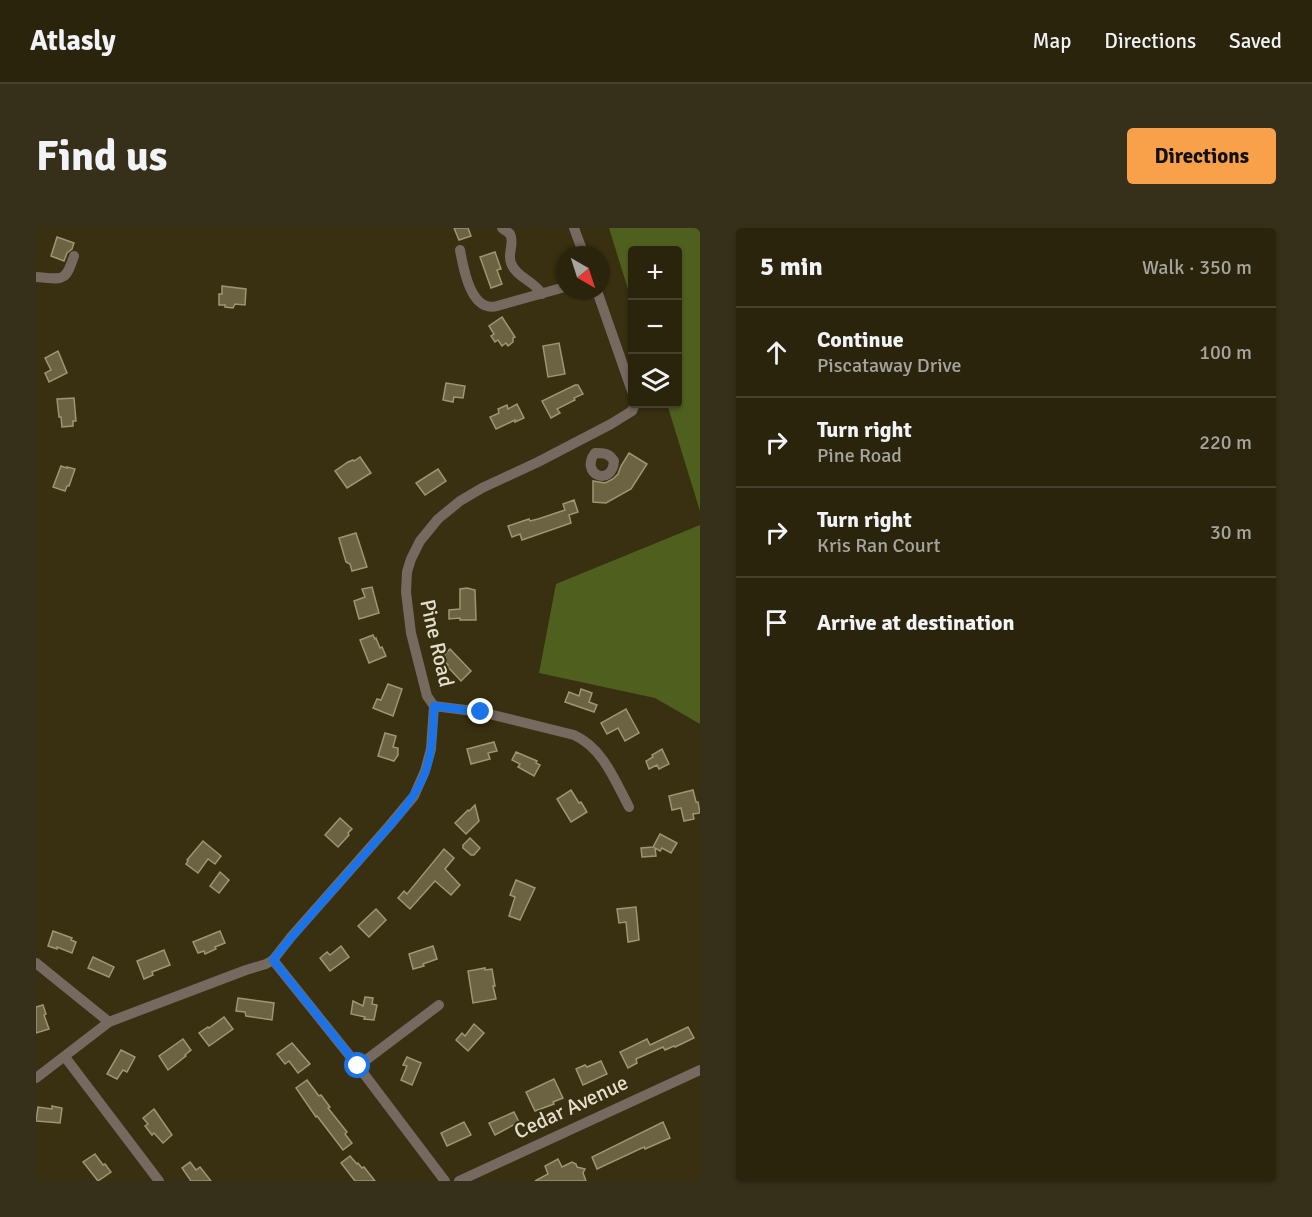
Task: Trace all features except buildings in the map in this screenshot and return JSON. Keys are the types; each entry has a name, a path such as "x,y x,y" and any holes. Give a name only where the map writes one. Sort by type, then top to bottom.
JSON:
{"street":[{"path":"502,228 510,234 512,241 509,256 513,267 521,276 534,284 542,294"},
{"path":"574,228 581,246"},
{"path":"460,250 469,286 474,296 487,306 497,306 556,290"},
{"path":"36,277 59,279 65,276 74,255"},
{"path":"600,300 628,377"},
{"name":"Pine Road","path":"273,960 414,796 425,771 431,749 434,706 427,696 411,633 406,581 415,550 428,530 460,501 626,416 633,408"},
{"path":"588,436 595,453"},
{"path":"434,706 481,712 584,739 601,757 629,807"},
{"path":"36,1078 109,1022 273,960 358,1066 445,1181"},
{"path":"36,963 109,1022"},
{"path":"358,1066 439,1005"},
{"path":"65,1057 159,1181"},
{"name":"Cedar Avenue","path":"459,1181 700,1070"}],"green space":[{"path":"609,228 700,228 700,511 668,408 682,408 682,246 628,246 628,289"},
{"path":"700,525 700,724 655,698 539,673 556,584"}],"route":[{"path":"358,1066 273,960 414,796 425,771 431,749 434,706 481,712"}]}
